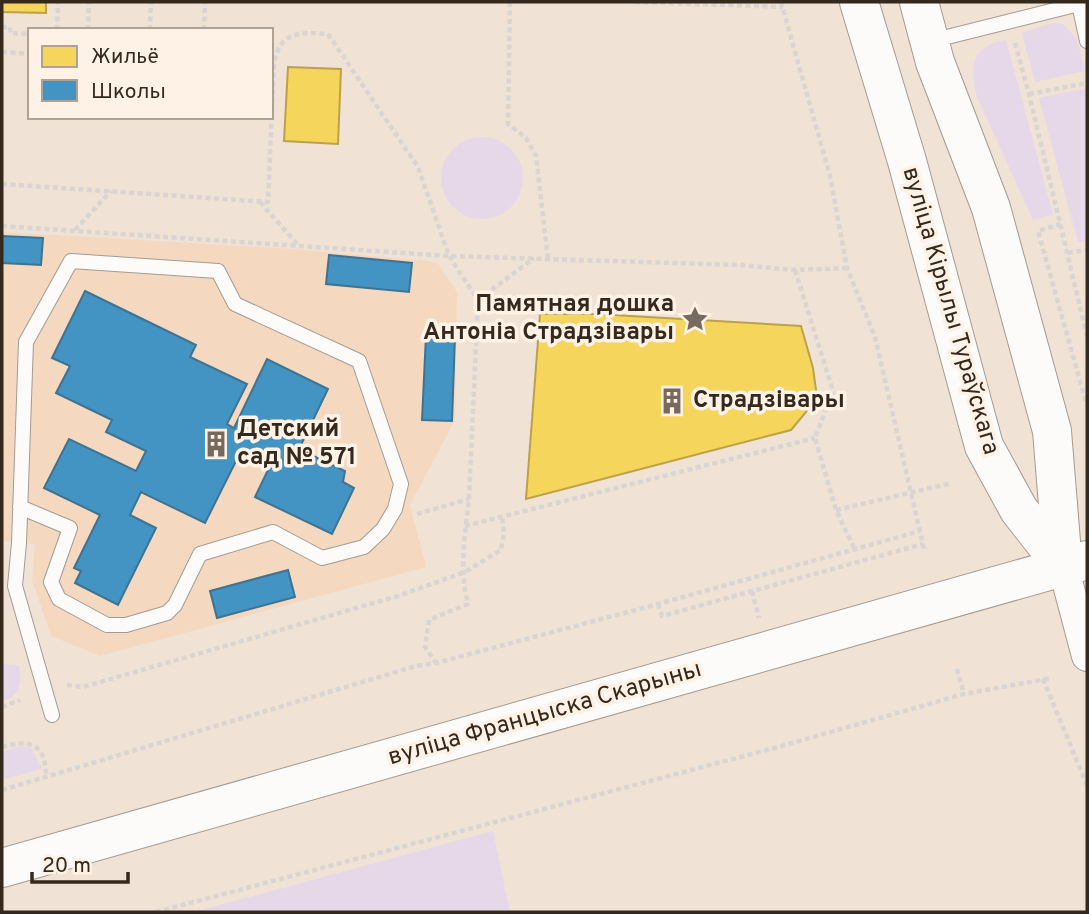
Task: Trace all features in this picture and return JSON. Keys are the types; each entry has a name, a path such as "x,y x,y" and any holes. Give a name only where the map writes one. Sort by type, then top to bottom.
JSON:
{"main road":[{"name":"вуліца Кірылы Тураўскага","path":"859,2 907,161 984,446 1019,510 1075,563"},
{"path":"919,2 930,42 991,208 1052,431 1075,563"},
{"name":"вуліца Францыска Скарыны","path":"2,868 1075,563"}],"street":[{"path":"1075,563 1087,656"}],"lane":[{"path":"930,42 1082,3 1087,41"},
{"path":"20,507 71,528 51,582 59,599 107,625 126,625 167,613 176,605 200,554 274,532 322,558 364,547 395,509 401,484 359,361 235,304 218,271 71,261 26,342 15,586 52,715"}],"path":[{"path":"57,28 58,2"},
{"path":"88,28 89,2"},
{"path":"150,28 151,2"},
{"path":"204,28 205,2"},
{"path":"510,2 508,124 527,138 536,156 548,258"},
{"path":"635,2 782,4 830,176 847,268 874,337 924,546 662,616 658,604"},
{"path":"1009,23 1029,94 1087,336"},
{"path":"2,27 10,27 10,33 28,33"},
{"path":"273,86 277,49 286,39 302,32 328,34 418,167 449,256 478,300 469,499 465,526 464,590 468,604 429,620 425,647 436,663"},
{"path":"2,52 28,54"},
{"path":"1029,94 1087,83"},
{"path":"2,184 268,202 272,119"},
{"path":"75,231 111,191"},
{"path":"260,201 299,246"},
{"path":"1061,224 1038,231 1087,406"},
{"path":"2,226 449,256 739,265 795,270 847,268"},
{"path":"1068,253 1087,250"},
{"path":"478,300 534,258"},
{"path":"795,270 833,391 815,438 836,510 855,550"},
{"path":"465,526 815,438"},
{"path":"836,510 952,483"},
{"path":"386,523 469,499"},
{"path":"62,684 83,687 398,596 465,572 501,550 504,534 502,516"},
{"path":"2,790 416,666 658,604 920,531"},
{"path":"957,669 964,694"},
{"path":"156,912 764,751 964,694 1052,678"},
{"path":"1042,679 1087,785"},
{"path":"2,707 20,700"},
{"path":"2,747 18,742 31,743 41,752 46,763 46,778"}],"shaded area":[{"path":"1052,23 1063,24 1077,39 1085,71 1035,82 1022,33"},
{"path":"1006,40 1053,215 1033,220 977,97 973,76 973,67 979,53 994,43"},
{"path":"1087,88 1087,241 1078,242 1039,98"},
{"path":"482,137 498,140 511,149 520,162 523,178 520,194 511,207 498,216 482,219 466,216 453,207 444,194 441,178 444,162 453,149 466,140"},
{"path":"2,232 293,249 437,262 457,292 455,420 410,505 426,567 100,656 51,636 32,580 35,544 2,541"},
{"path":"2,664 19,665 20,677 17,692 2,701"},
{"path":"21,746 31,748 42,769 2,780 2,752"},
{"path":"493,831 510,912 194,912"}],"building: Жильё":[{"path":"2,2 46,2 46,13 2,12"},
{"path":"288,67 341,69 338,144 284,141"},
{"name":"Страдзівары","path":"540,314 596,314 801,326 816,390 806,412 791,430 526,499"}],"building: Школы":[{"path":"2,236 43,238 41,265 2,263"},
{"path":"329,255 412,263 409,292 326,284"},
{"name":"Детский сад № 571","path":"85,291 196,345 190,357 247,384 227,424 234,428 267,359 328,389 299,449 345,471 343,482 354,488 332,534 255,497 268,470 239,455 205,523 141,492 130,515 156,528 118,605 75,583 81,571 74,568 100,515 44,488 69,439 136,471 146,451 106,432 112,420 56,393 70,366 52,358"},
{"path":"426,335 455,336 452,421 422,420"},
{"path":"288,570 295,597 217,618 210,591"}],"place":[{"name":"Памятная дошка Антоніа Страдзівары","path":"695,319"},
{"name":"Страдзівары","path":"672,401"},
{"name":"Детский сад № 571","path":"216,444"}]}
